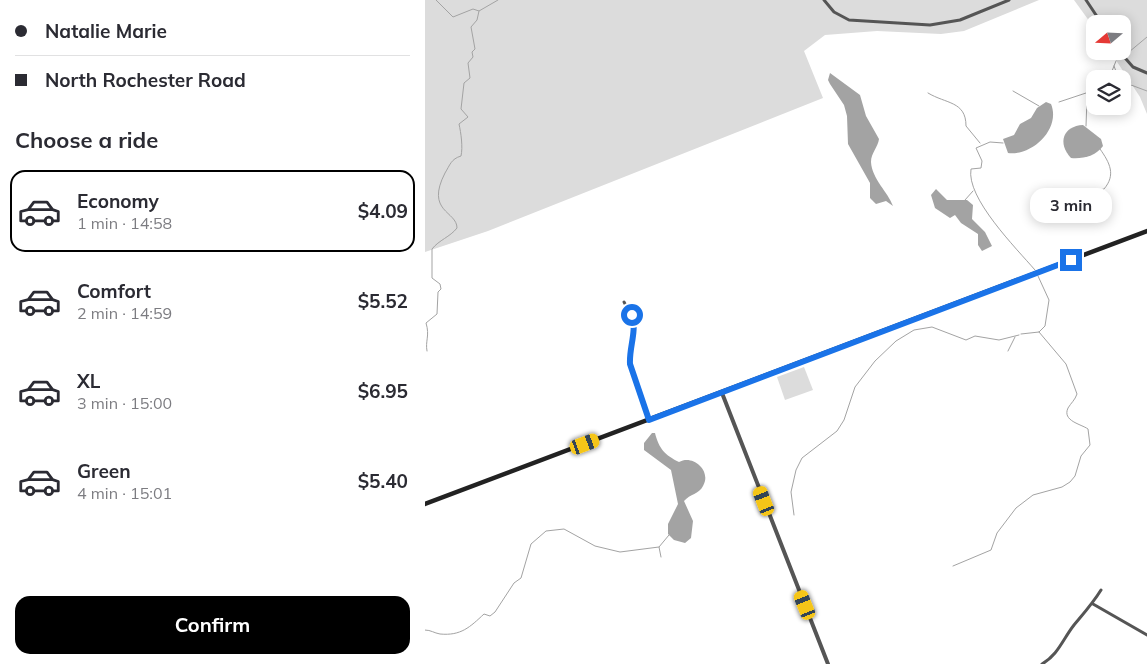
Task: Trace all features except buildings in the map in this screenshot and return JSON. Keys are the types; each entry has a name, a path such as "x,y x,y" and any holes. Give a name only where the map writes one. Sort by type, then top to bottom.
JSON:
{"main road":[{"path":"425,504 1147,232"}],"street":[{"path":"824,0 834,12 849,20 930,24 960,20 1009,0"},
{"path":"1087,0 1096,15"},
{"path":"1127,60 1133,66 1147,73"},
{"path":"624,302 633,320 630,364 649,420"},
{"path":"722,393 828,664"},
{"path":"1042,664 1054,656 1066,636 1093,604 1101,590"},
{"path":"1093,604 1147,635"}],"shaded area":[{"path":"425,0 1039,0 964,31 941,34 877,31 825,35 804,51 823,98 488,231 425,252"},
{"path":"1074,0 1147,0 1147,114 1140,97 1131,83 1131,70 1122,70 1116,60 1131,60 1131,15 1086,15 1086,17"},
{"path":"830,73 860,95 866,116 879,139 871,159 872,168 893,206 886,201 876,204 870,198 870,183 848,144 847,116 844,105 828,80"},
{"path":"1046,102 1051,104 1053,113 1052,122 1043,139 1027,150 1008,153 1003,139 1014,135 1020,124 1031,118 1037,108"},
{"path":"1083,125 1101,139 1103,146 1089,156 1071,158 1064,147 1064,136 1071,128"},
{"path":"936,189 947,200 967,200 973,205 972,219 985,232 992,246 982,251 978,245 978,234 961,223 955,215 950,218 935,208 931,195"},
{"path":"804,367 813,390 785,400 777,377"},
{"path":"652,433 655,433 658,443 666,454 679,462 690,460 695,462 700,465 705,475 701,489 684,501 693,521 691,538 685,543 674,540 668,534 668,524 678,504 671,470 644,450 644,443"}],"waterway":[{"path":"436,0 453,17 473,9 479,11 498,0"},
{"path":"427,351 428,331 426,323 437,314 438,292 441,289 440,284 432,278 432,249 457,228 456,222 443,209 438,196 445,173 451,163 461,156 462,144 459,124 468,117 461,109 464,83 470,78 468,63 473,57 472,52 475,49 471,27 477,20 479,11"},
{"path":"1131,50 1147,37"},
{"path":"1112,70 1116,61"},
{"path":"1114,66 1116,70"},
{"path":"1131,85 1147,91"},
{"path":"1013,91 1039,106"},
{"path":"928,93 959,107 963,112 966,126 980,143"},
{"path":"1059,102 1086,93"},
{"path":"1086,115 1086,126"},
{"path":"1003,143 990,142 976,148 982,161 981,168 971,169 972,181 976,194 984,208 1005,236 1035,270"},
{"path":"1088,193 1104,189 1110,179 1109,164 1100,149"},
{"path":"965,200 973,191"},
{"path":"1046,196 1068,199 1081,197"},
{"path":"1021,334 1039,332 1045,326 1049,300 1038,276"},
{"path":"794,515 791,492 796,470 802,458 837,431 844,420 855,387 875,361 896,341 914,330 932,327 966,340 975,336 999,340 1019,335"},
{"path":"953,566 991,550 997,533 1016,508 1033,495 1062,487 1070,482 1075,476 1081,456 1090,445 1088,429 1073,422 1068,416 1068,408 1077,394 1066,364 1039,332"},
{"path":"1008,351 1015,337"},
{"path":"425,630 440,634 454,634 465,630 484,614 490,616 495,612 514,583 521,578 531,544 546,531 564,529 595,546 620,552 659,547"},
{"path":"661,557 659,547 669,535"}],"route":[{"path":"632,315 634,330 629,354 630,364 649,420 1071,260"}]}
